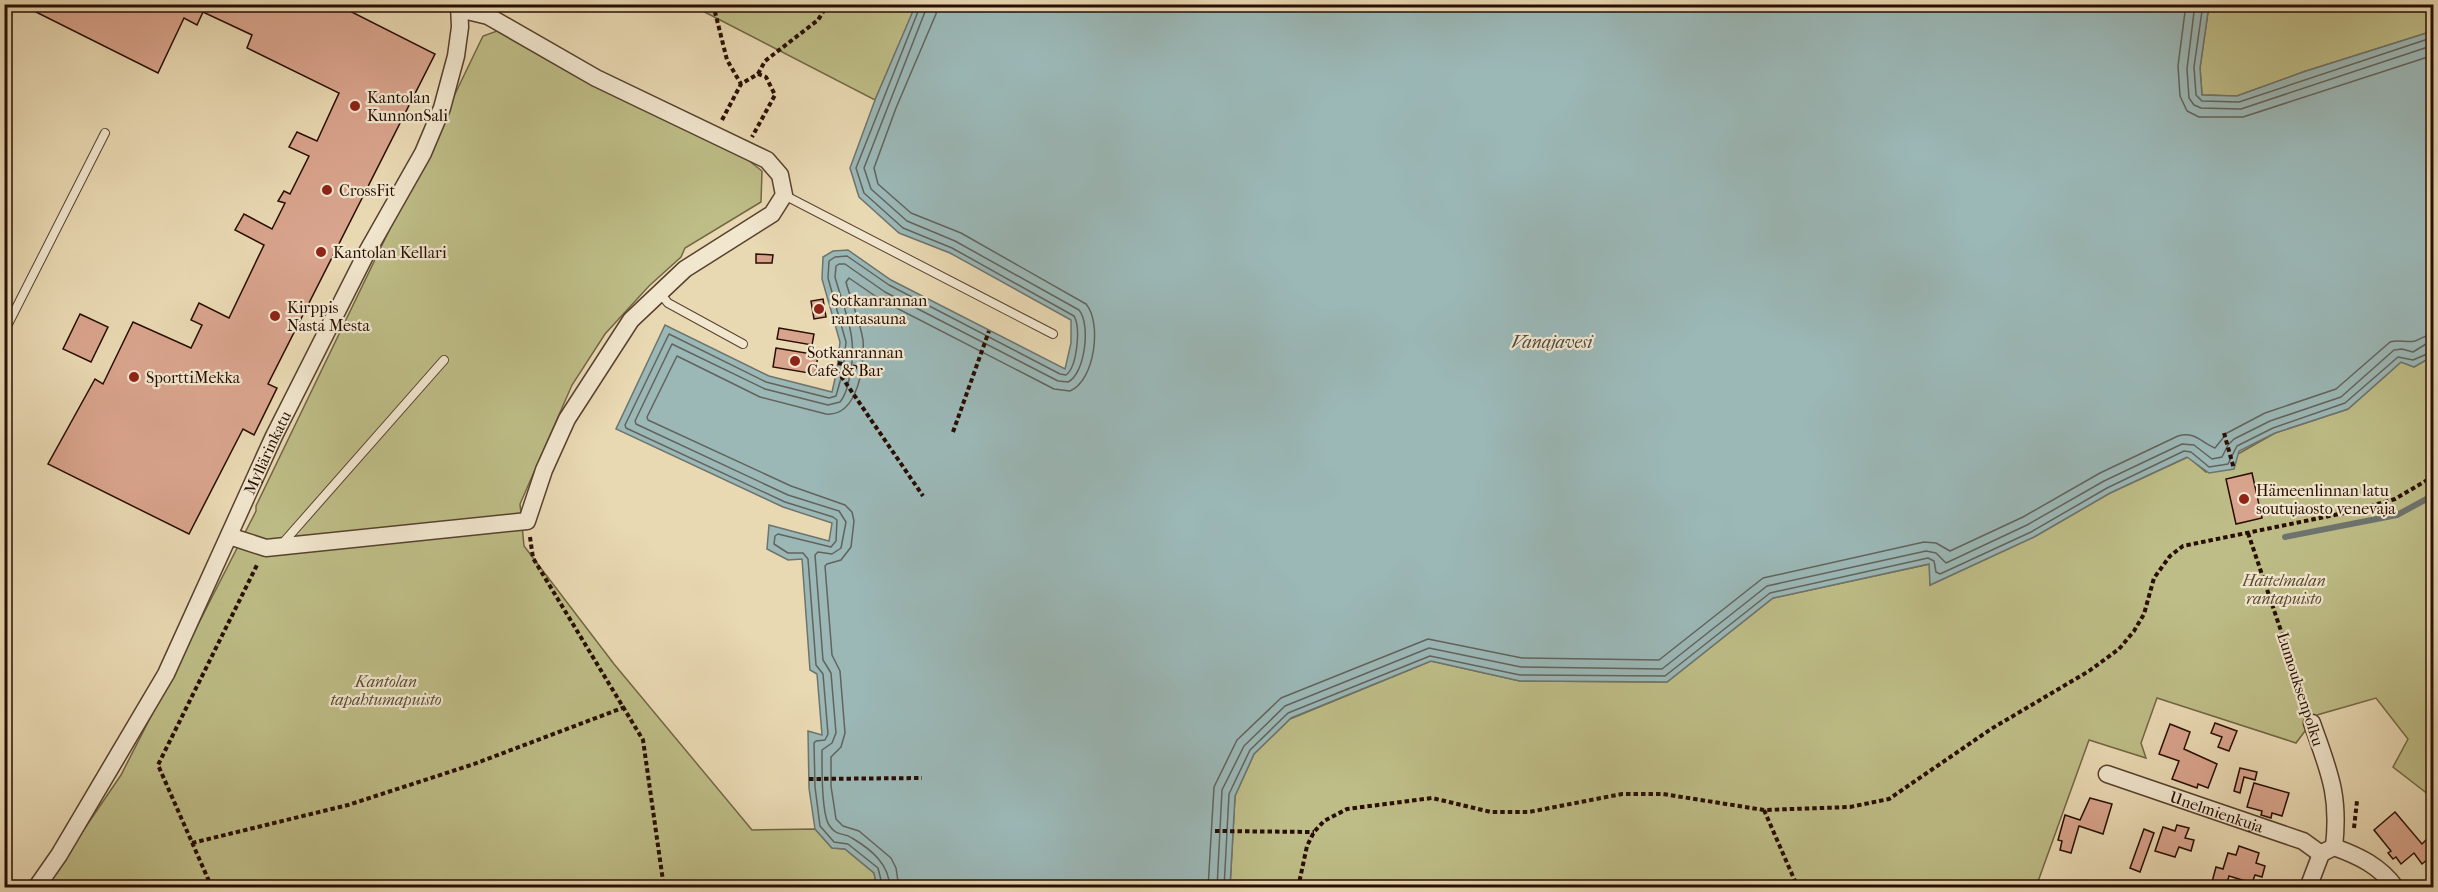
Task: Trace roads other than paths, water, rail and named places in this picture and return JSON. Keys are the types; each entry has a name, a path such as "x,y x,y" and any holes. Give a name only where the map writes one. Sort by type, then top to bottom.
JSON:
{"street":[{"path":"229,536 272,548 527,520 544,470 567,419 631,320 685,268 772,214 784,195 780,175 767,160 596,78 488,16 459,7"},
{"name":"Myllärinkatu","path":"36,888 59,855 166,674 279,426 367,252 430,135 442,108 456,56 460,27 459,7"},
{"name":"Lumouksenpolku","path":"2308,888 2328,851 2337,817 2337,784 2312,723"},
{"name":"Unelmienkuja","path":"2108,774 2328,851 2369,862 2388,877 2396,888"}],"lane":[{"path":"4,332 105,133"},
{"path":"784,195 1053,334"},
{"path":"659,292 668,303 743,344"},
{"path":"272,548 444,360"}],"water":[{"name":"Vanajavesi","path":"916,4 2209,5 2200,68 2202,95 2237,96 2303,72 2433,31 2433,356 2414,367 2401,362 2348,409 2275,433 2239,451 2234,469 2209,473 2187,457 2110,493 2034,537 1930,585 1929,564 1773,598 1667,682 1520,681 1431,661 1291,718 1254,754 1235,796 1230,887 877,887 874,873 845,849 832,848 815,829 809,788 808,731 822,735 817,674 810,670 802,559 788,560 767,549 769,525 829,541 832,523 783,507 616,429 665,325 769,376 832,392 840,342 822,279 823,257 833,251 848,250 891,280 1065,369 1071,343 1071,320 950,253 899,233 859,197 850,168 875,100"}],"waterway":[{"path":"2285,537 2397,515 2434,495"}],"place":[{"name":"Kantolan KunnonSali","path":"355,106"},
{"name":"CrossFit","path":"327,190"},
{"name":"Kantolan Kellari","path":"321,252"},
{"name":"Sotkanrannan rantasauna","path":"819,309"},
{"name":"Kirppis Nasta Mesta","path":"275,316"},
{"name":"Sotkanrannan Cafe & Bar","path":"795,361"},
{"name":"SporttiMekka","path":"134,377"},
{"name":"Hämeenlinnan latu soutujaosto venevaja","path":"2244,499"}],"park label":[{"name":"Hattelmalan rantapuisto","path":"2284,589"},
{"name":"Kantolan tapahtumapuisto","path":"386,690"}]}
